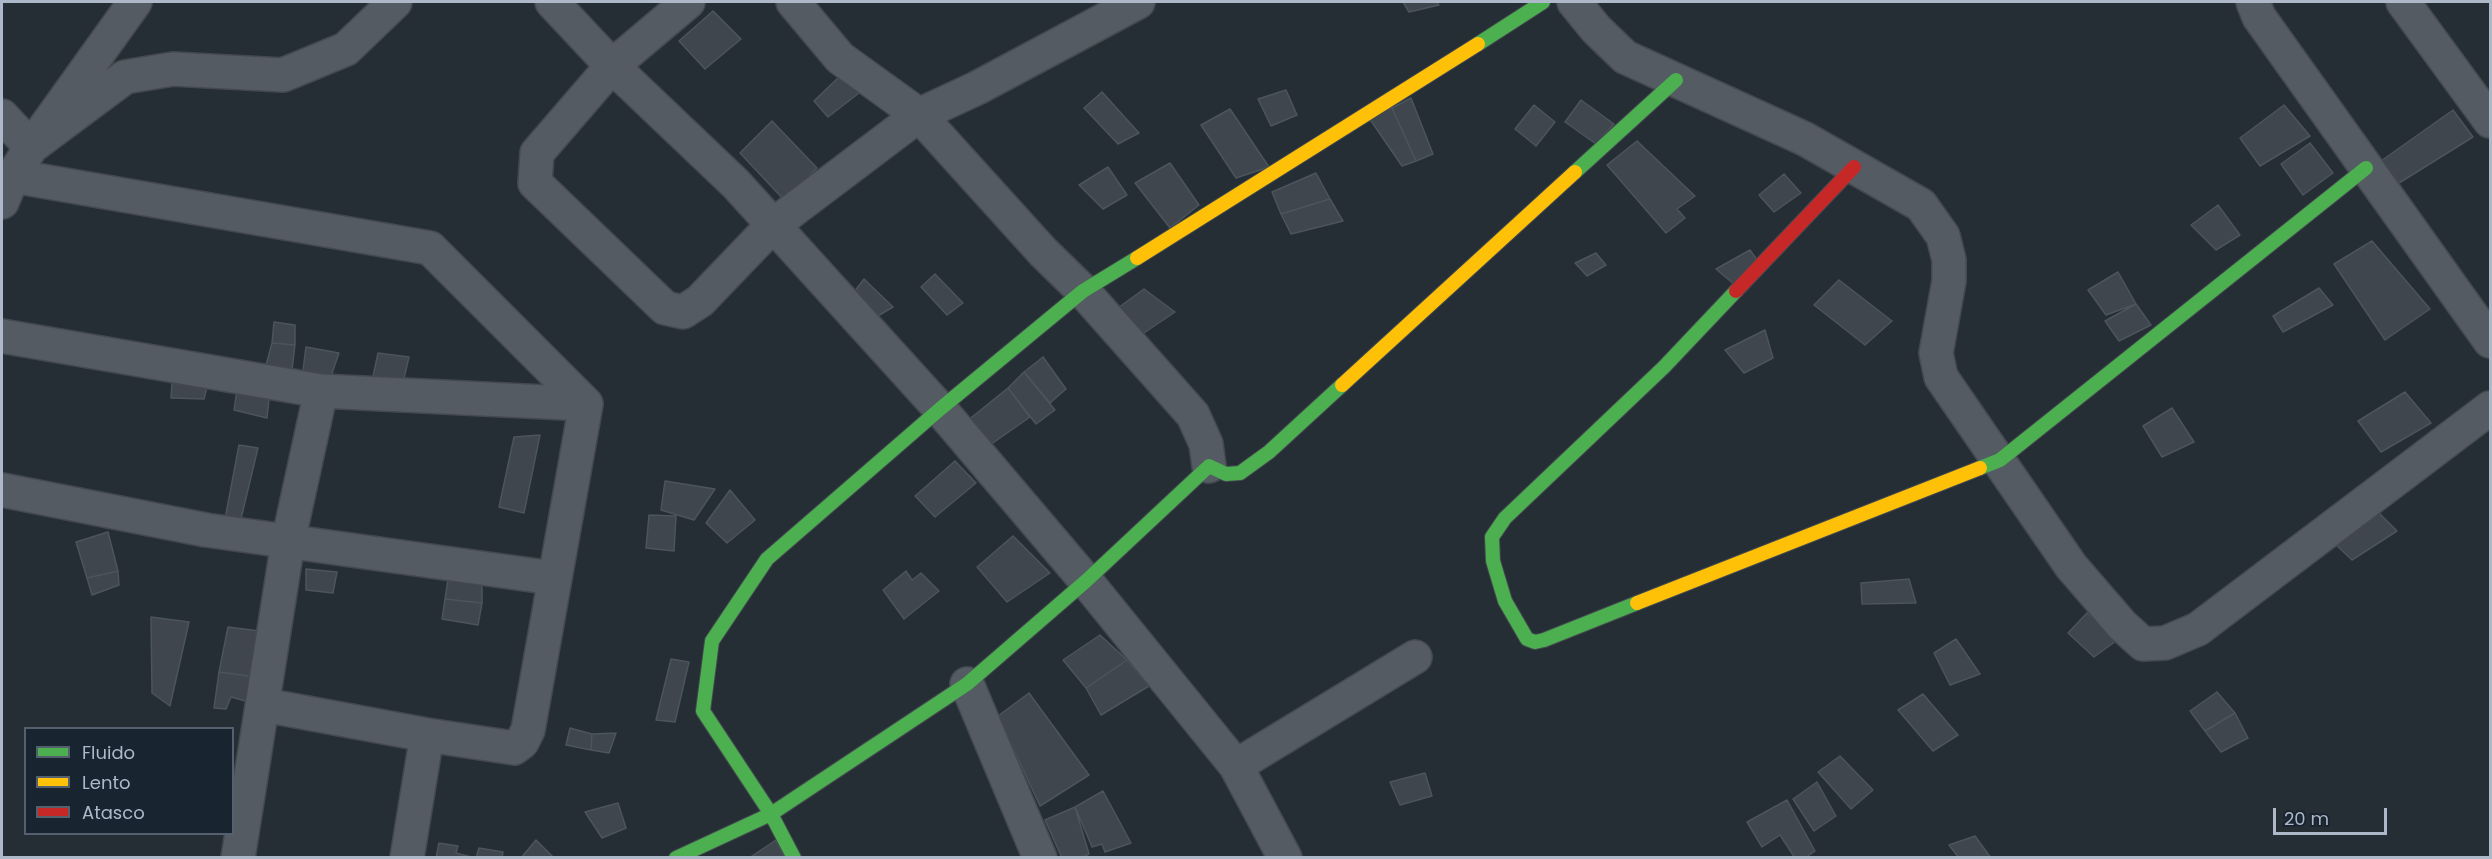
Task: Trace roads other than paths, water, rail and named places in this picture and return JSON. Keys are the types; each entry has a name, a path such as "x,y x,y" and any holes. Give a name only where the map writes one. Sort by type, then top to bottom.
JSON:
{"street":[{"path":"135,2 30,147 7,189 430,248 586,404"},
{"path":"30,147 125,77 173,69 283,75 346,49 396,2"},
{"path":"552,2 612,66 736,184 940,409 1086,581 1236,766 1285,858"},
{"path":"688,2 612,66 537,153 535,183 665,308 683,312 700,302 772,226 919,115 977,88 1138,2"},
{"path":"793,2 840,58 919,115 1043,252 1083,291 1193,415 1206,444 1209,466"},
{"path":"794,858 771,814 703,711 712,641 767,559 940,409 1083,291 1543,2"},
{"path":"1574,2 1596,29 1625,57 1805,139 1921,205 1943,236 1949,260 1949,281 1936,353 1941,377 1957,404 2000,460 2030,509 2071,566 2122,625 2143,644 2165,643 2198,629 2490,408"},
{"path":"2403,2 2490,121"},
{"path":"2263,6 2366,168 2490,341"},
{"path":"1209,466 1226,474 1240,472 1269,452 1676,80"},
{"path":"2,116 30,147"},
{"path":"1854,167 1664,367 1505,518 1492,537 1493,561 1505,601 1527,639 1535,642 1544,640 2000,460 2366,168"},
{"path":"2,336 321,391 586,404"},
{"path":"238,858 288,542 321,391"},
{"path":"264,705 427,735 514,748 522,741 528,730 553,578 586,404"},
{"path":"676,858 771,814 967,684 1086,581 1209,466"},
{"path":"2,490 206,530 553,578"},
{"path":"1236,766 1415,657"},
{"path":"967,684 1040,858"},
{"path":"407,858 427,735"}]}
